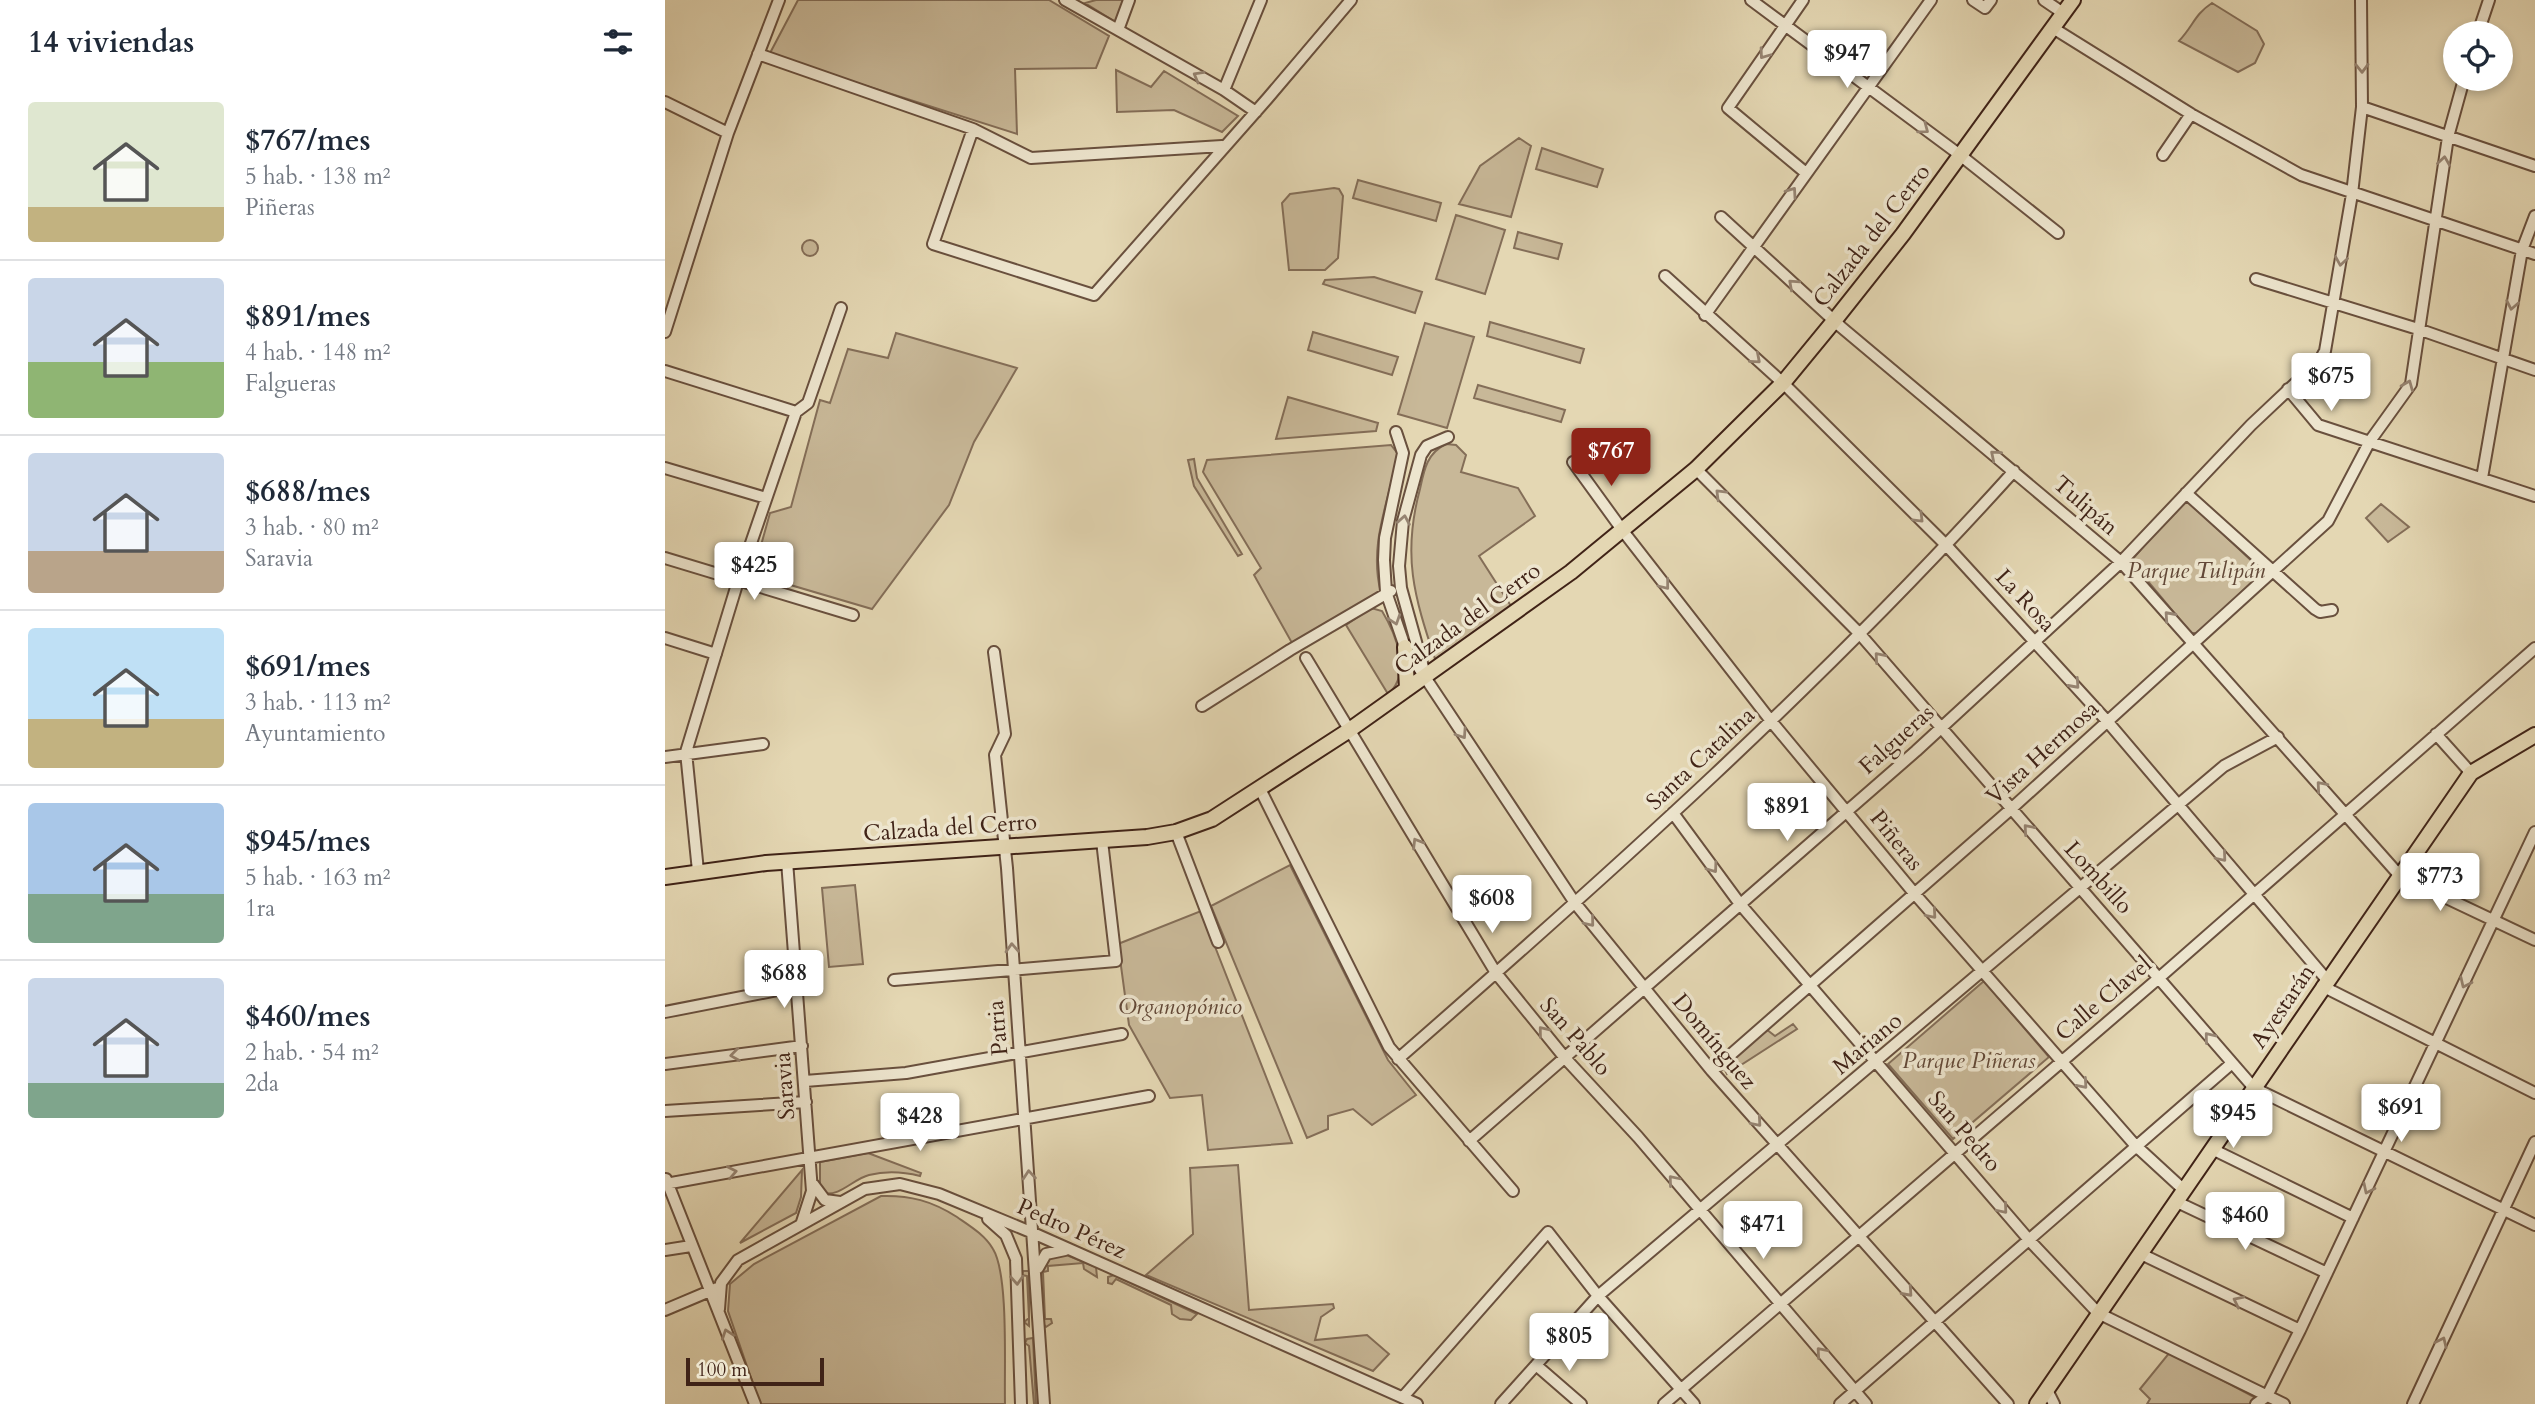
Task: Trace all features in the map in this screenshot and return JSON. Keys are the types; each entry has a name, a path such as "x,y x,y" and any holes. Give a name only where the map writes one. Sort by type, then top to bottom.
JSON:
{"main road":[{"name":"Calzada del Cerro","path":"665,877 787,861 1102,841 1176,832 1212,819 1348,731 1425,677 1623,531 1696,469 1783,383 1834,321 1960,156 2073,0"},
{"path":"1405,647 1407,689"},
{"path":"2471,773 2485,762 2535,735"},
{"name":"Ayestarán","path":"2036,1404 2471,773"}],"street":[{"path":"665,332 728,133 779,0"},
{"path":"1065,0 1224,90 1256,112"},
{"path":"1118,30 1129,0"},
{"path":"1224,90 1261,0"},
{"path":"973,129 933,244 1087,295 1097,293 1351,0"},
{"path":"1751,0 2058,233"},
{"path":"1803,0 1728,108 1806,173"},
{"path":"1705,314 1931,0"},
{"path":"1973,0 1985,8 1991,0"},
{"path":"2044,0 2063,13"},
{"name":"Falgueras","path":"1469,1141 1847,811 2036,641 2121,562 2324,354 2352,194 2362,107 2361,0"},
{"path":"2482,21 2489,0"},
{"path":"2053,28 2191,114 2301,175 2535,254"},
{"path":"758,54 973,129 1031,158 1222,146"},
{"name":"Vista Hermosa","path":"1712,1071 2011,809 2328,521 2370,441 2411,384 2448,137 2461,91"},
{"path":"665,102 728,133"},
{"path":"2362,107 2535,166"},
{"path":"2163,155 2191,114"},
{"path":"2482,478 2522,250 2535,216"},
{"name":"Tulipán","path":"1721,217 1834,321 2121,562 2400,876 2535,940"},
{"name":"La Rosa","path":"1665,276 1783,383 1947,546 2036,641 2179,806 2324,983 2437,1045 2535,1093"},
{"path":"2256,279 2418,329 2535,370"},
{"path":"698,871 686,752 738,581 796,412 808,403 841,308"},
{"path":"665,371 796,412"},
{"path":"2288,389 2318,425 2535,496"},
{"name":"Domínguez","path":"1396,432 1403,453 1385,538 1386,592 1405,647 1575,903 1712,1071 2008,1404"},
{"name":"Domínguez","path":"1425,677 1401,587 1403,521 1421,455 1427,446 1448,437"},
{"name":"Piñeras","path":"1573,462 1771,722 1914,894 2181,1196 2327,1273"},
{"path":"665,468 766,498"},
{"name":"Lombillo","path":"1696,469 1859,633 2254,1088 2535,1225"},
{"name":"Santa Catalina","path":"1398,1059 1575,903 1771,722 1947,546 2014,471"},
{"path":"2186,493 2315,609 2320,612 2332,610"},
{"path":"665,558 853,615"},
{"path":"1202,706 1386,592 1401,587"},
{"path":"665,638 716,654"},
{"name":"Calle Clavel","path":"1664,1404 2160,977 2535,648"},
{"name":"Patria","path":"994,652 1005,734 995,755 1006,846 1013,971 1037,1270 1044,1404"},
{"name":"San Pablo","path":"1306,658 1496,973 1565,1058 1638,1137 1866,1404"},
{"path":"2436,734 2471,773"},
{"name":"Mariano","path":"1501,1404 1598,1296 1983,973 2224,766 2278,737"},
{"path":"665,757 686,752 763,744"},
{"path":"1259,789 1352,975 1398,1059 1513,1191"},
{"name":"San Pedro","path":"1673,813 1740,904 1808,985 1955,1151 2030,1241 2098,1313 2284,1404"},
{"path":"1176,832 1218,942"},
{"path":"2256,1404 2267,1396 2300,1330 2437,1045 2535,832"},
{"path":"894,979 1116,961 1102,841"},
{"name":"Saravia","path":"787,861 811,1180 811,1200 802,1222"},
{"path":"665,1012 798,986"},
{"path":"805,1081 906,1073 1122,1034"},
{"path":"665,1064 802,1046"},
{"path":"1840,1404 2231,1064"},
{"path":"755,1404 666,1182 1149,1096"},
{"path":"665,1111 806,1102"},
{"path":"2413,1404 2535,1142"},
{"path":"2212,1149 2353,1218"},
{"path":"811,1180 821,1197 840,1202"},
{"name":"Pedro Pérez","path":"665,1310 711,1291 721,1283 738,1260 802,1222 873,1186 900,1184 923,1189 1033,1233 1417,1404"},
{"path":"971,1207 999,1227 1012,1246"},
{"path":"1018,1227 1010,1230 1017,1271 1021,1404"},
{"path":"1403,1397 1548,1231 1598,1296 1694,1404"},
{"path":"665,1250 691,1246"},
{"path":"1037,1270 1046,1254 1068,1250"},
{"path":"2141,1254 2300,1330"},
{"path":"719,1309 721,1283"},
{"path":"1536,1365 1581,1404"},
{"path":"2046,1390 2054,1404"}],"green space":[{"path":"798,0 1049,0 1109,36 1096,68 1015,69 1017,134 769,55"},
{"path":"1096,0 1126,0 1117,23 1085,3"},
{"path":"2212,3 2257,31 2264,44 2255,63 2238,72 2179,41 2201,12"},
{"path":"1116,70 1151,87 1164,71 1238,116 1222,132 1174,110 1117,112"},
{"path":"1519,138 1531,146 1511,217 1459,204 1480,166"},
{"path":"1542,148 1603,169 1597,187 1536,169"},
{"path":"1358,180 1441,203 1436,221 1353,198"},
{"path":"1339,189 1343,196 1338,258 1325,270 1289,270 1282,203 1290,194"},
{"path":"1456,215 1505,230 1485,294 1436,279"},
{"path":"1518,232 1562,244 1558,259 1514,248"},
{"path":"807,240 813,240 818,248 816,254 807,256 802,251 802,245"},
{"path":"1374,277 1422,292 1415,313 1323,284 1325,280"},
{"path":"1490,322 1584,349 1580,363 1487,336"},
{"path":"1425,323 1474,337 1447,428 1398,414"},
{"path":"1313,332 1398,357 1392,375 1308,350"},
{"path":"896,333 1017,368 974,442 949,505 872,609 753,574 770,513 791,507 820,400 830,403 848,349 888,358"},
{"path":"1478,385 1565,410 1561,422 1474,398"},
{"path":"1288,397 1378,423 1376,431 1276,439"},
{"path":"1446,444 1456,445 1466,455 1461,472 1518,488 1535,516 1479,556 1511,606 1435,659 1416,595 1411,555 1412,535 1425,469 1434,452"},
{"path":"1391,445 1398,454 1378,540 1381,593 1292,643 1254,575 1261,568 1203,472 1207,460"},
{"path":"1194,459 1197,478 1242,554 1238,556 1194,486 1188,460"},
{"name":"Parque Tulipán","path":"2183,501 2188,501 2257,566 2260,574 2199,633 2191,633 2131,561"},
{"path":"2381,504 2409,527 2388,542 2366,518"},
{"path":"1371,608 1382,611 1399,654 1399,676 1388,694 1346,625"},
{"path":"1290,865 1388,1060 1416,1095 1372,1125 1353,1109 1328,1116 1328,1129 1307,1138 1211,906"},
{"path":"855,885 863,964 829,967 822,888"},
{"name":"Organopónico","path":"1201,911 1292,1143 1208,1150 1202,1095 1170,1098 1129,1025 1118,944"},
{"name":"Parque Piñeras","path":"1984,981 2049,1057 1953,1139 1888,1064"},
{"path":"1793,1024 1797,1029 1727,1074 1723,1066 1766,1029 1775,1036"},
{"path":"868,1153 921,1173 920,1176 895,1172 875,1174 863,1177 841,1190 823,1193 820,1187 820,1162"},
{"path":"1238,1165 1249,1310 1333,1304 1334,1308 1321,1317 1315,1340 1367,1335 1389,1354 1373,1371 1146,1275 1193,1234 1190,1168"},
{"path":"802,1170 801,1197 796,1213 740,1243"},
{"path":"881,1196 911,1198 939,1207 977,1231 993,1249 998,1262 1004,1300 1005,1404 760,1404 728,1311 730,1284 754,1264"},
{"path":"1064,1254 1096,1267 1097,1277 1084,1269 1083,1263 1048,1266 1048,1271 1043,1272 1045,1319 1051,1319 1052,1323 1046,1327 1043,1323 1040,1272 1046,1258"},
{"path":"1023,1271 1029,1271 1029,1318 1027,1276 1022,1275"},
{"path":"1114,1275 1197,1314 1191,1320 1180,1319 1172,1314 1171,1305 1116,1279 1112,1284 1108,1283 1108,1277"},
{"path":"1033,1338 1036,1404 1029,1346 1025,1343 1027,1339"},
{"path":"2170,1352 2267,1404 2147,1404 2150,1399 2140,1389"}]}
